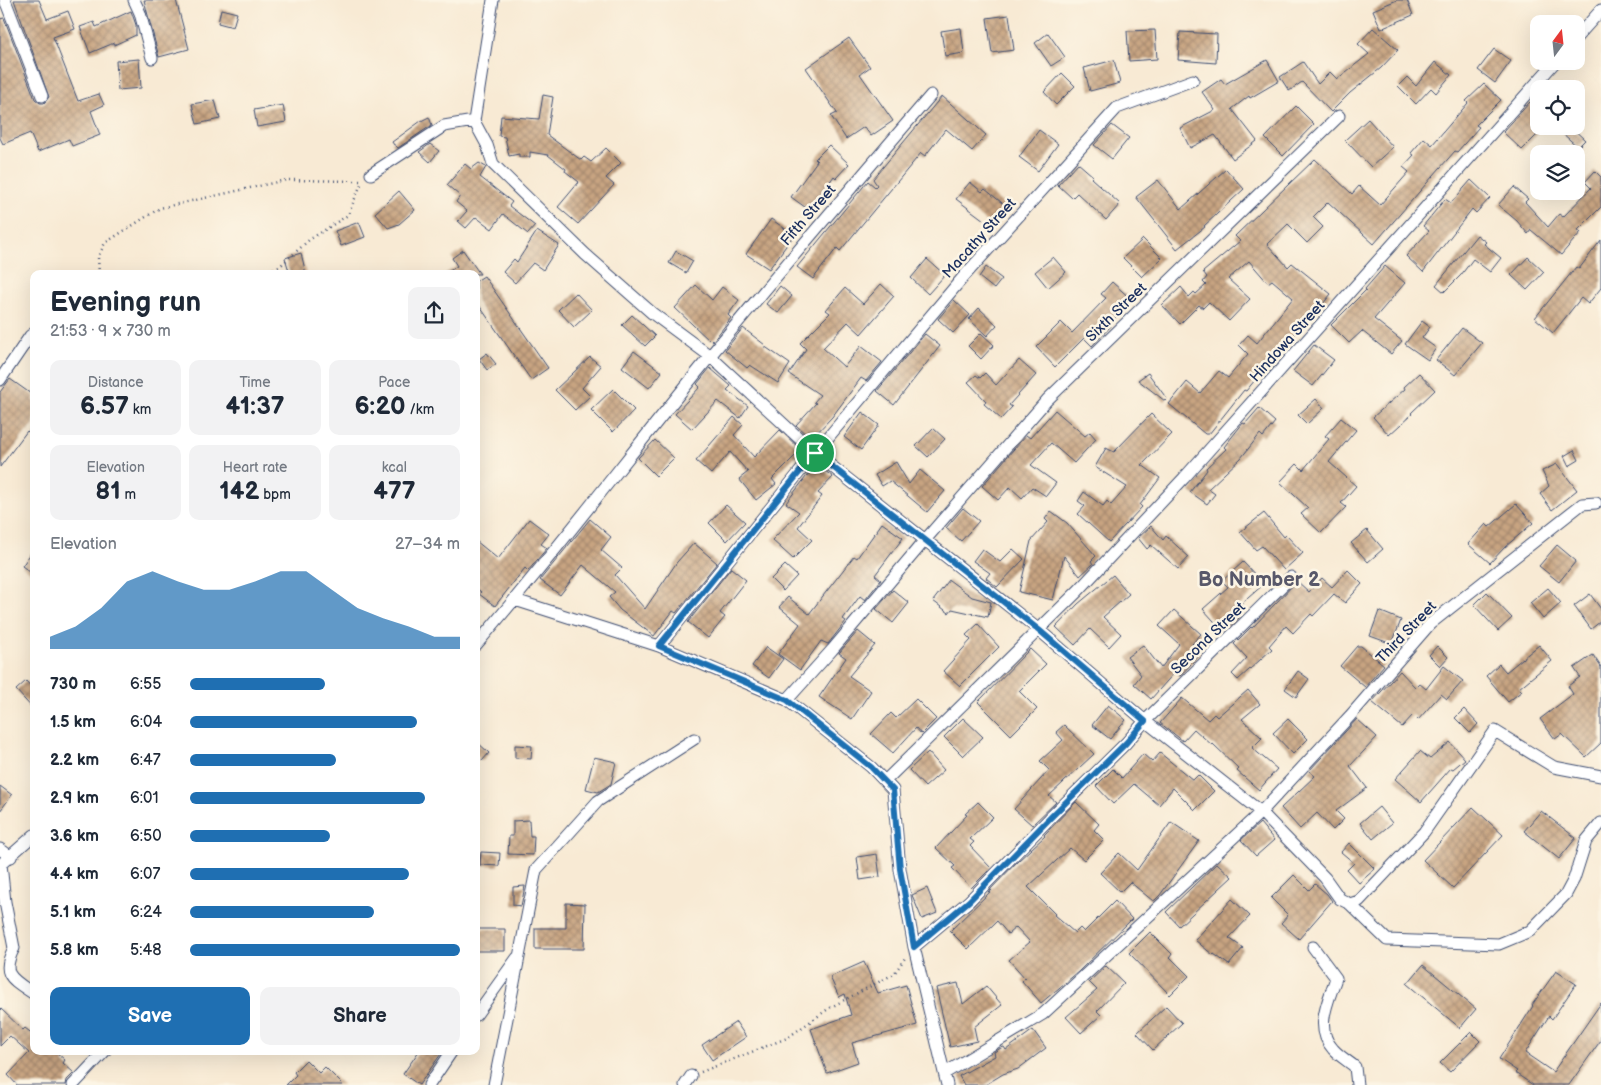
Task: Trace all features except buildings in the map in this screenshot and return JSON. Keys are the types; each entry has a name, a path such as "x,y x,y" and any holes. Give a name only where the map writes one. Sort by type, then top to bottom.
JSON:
{"street":[{"path":"5,0 42,96"},
{"path":"134,0 140,14 152,58"},
{"path":"493,0 474,121 487,145 493,164 585,254 652,313 710,356 815,453 925,540 1145,721 1261,812 1325,878 1340,899 1350,904 1387,940 1499,944 1530,931 1566,894 1574,879 1586,841 1601,823"},
{"path":"1585,28 1601,10"},
{"name":"Hindowa Street","path":"885,781 1078,591 1184,478 1548,70"},
{"name":"Macathy Street","path":"659,646 815,453 965,275 1117,108 1193,80"},
{"name":"Fifth Street","path":"480,641 710,356 930,95"},
{"name":"Sixth Street","path":"787,700 1047,400 1339,116"},
{"path":"367,178 444,126 474,121"},
{"path":"0,380 30,336"},
{"name":"Third Street","path":"945,1073 1043,1014 1261,812 1350,716 1430,624 1582,504 1599,502"},
{"name":"Second Street","path":"914,947 969,901 1126,743 1145,721 1291,577"},
{"path":"514,600 659,646 787,700 871,767 885,781 893,790 900,869 914,947 947,1085"},
{"path":"1350,904 1359,901 1424,832 1495,731 1554,767 1601,776"},
{"path":"494,1085 536,870 598,801 694,739"},
{"path":"30,839 1,865 5,902 14,948 5,966 9,977 30,991"},
{"path":"0,849 11,856"},
{"path":"1313,947 1336,978 1325,1010 1322,1031 1333,1049 1356,1067 1357,1085"},
{"path":"480,1009 519,955"},
{"path":"72,1085 102,1055"},
{"path":"429,1085 449,1055"}],"path":[{"path":"99,270 98,257 105,243 160,208 286,180 367,178 348,215 309,240 279,267 270,270"},
{"path":"688,1081 787,1038 831,1007 894,974 914,947"}],"district":[{"name":"Bo Number 2","path":"1259,579"}],"route":[{"path":"815,453 1039,630 1145,721 1126,743 969,901 914,947 900,869 893,790 871,767 787,700 659,646 815,453"}]}
